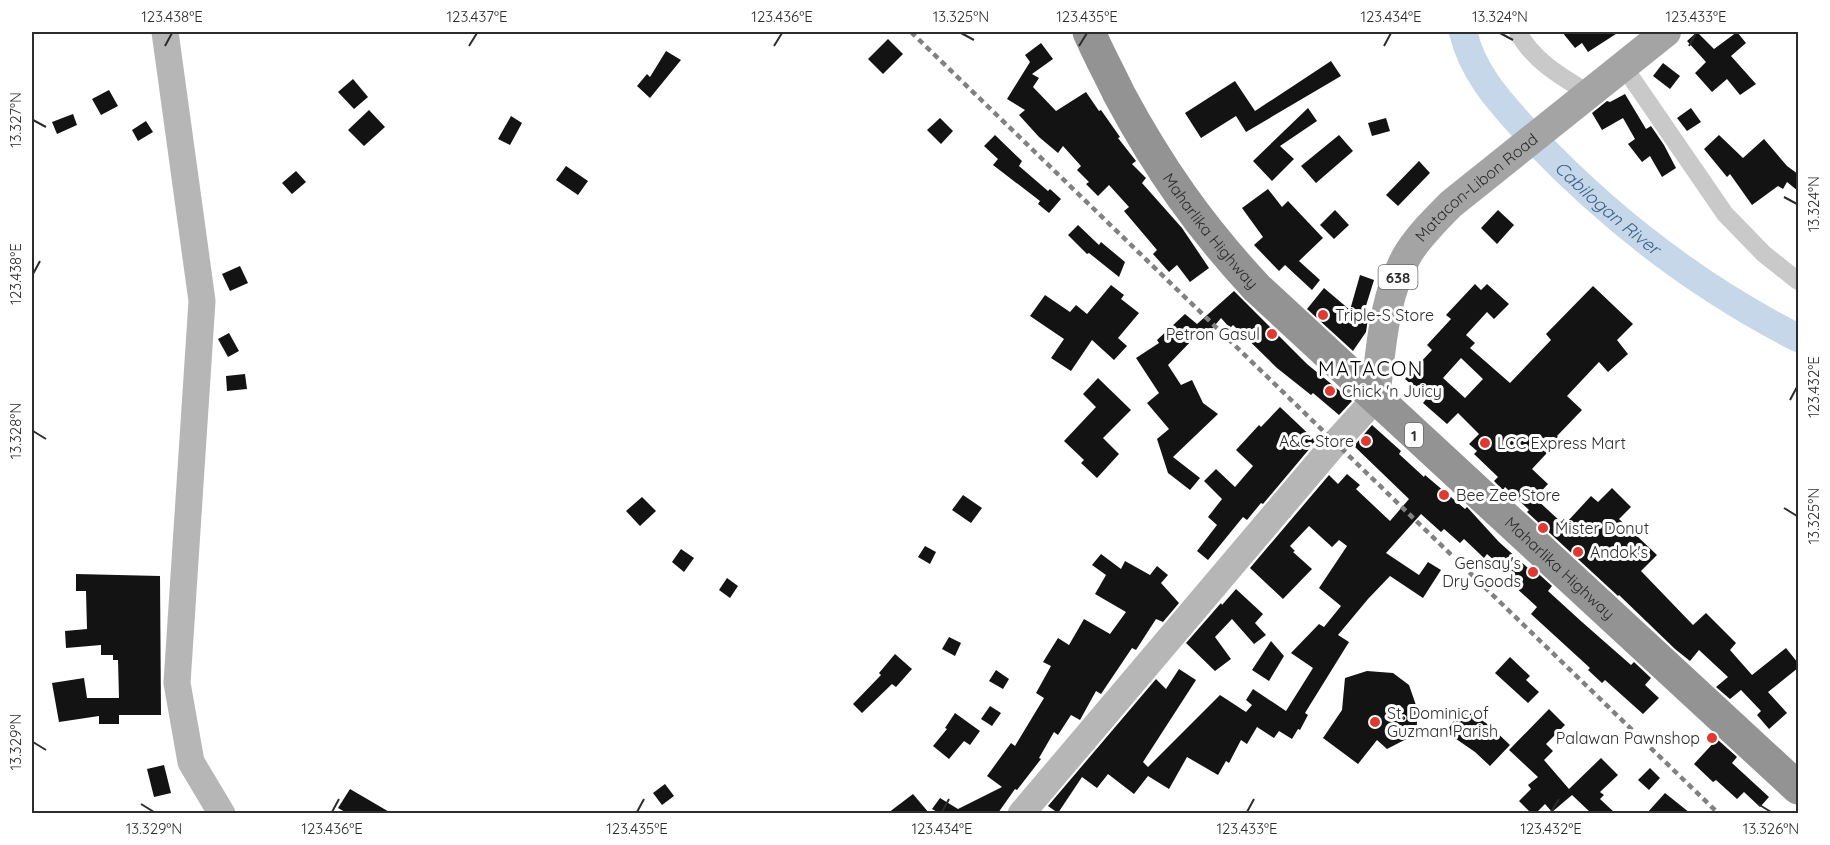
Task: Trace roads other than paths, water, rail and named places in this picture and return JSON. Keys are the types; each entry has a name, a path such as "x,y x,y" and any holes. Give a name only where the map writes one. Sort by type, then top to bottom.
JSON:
{"highway":[{"name":"Maharlika Highway","path":"1089,32 1142,138 1167,178 1235,265 1335,362 1798,788"}],"main road":[{"name":"Matacon-Libon Road","path":"1375,399 1382,343 1395,283 1408,254 1425,231 1451,204 1666,32"},
{"path":"1335,362 1368,352 1382,343"}],"street":[{"path":"165,32 202,301 177,683 190,762 222,813"},
{"path":"1518,32 1525,46 1582,100"},
{"path":"1624,67 1725,214 1764,254 1798,281"},
{"path":"1021,813 1375,399"}],"waterway":[{"name":"Cabilogan River","path":"1463,32 1473,61 1498,99 1529,134 1589,193 1689,273 1798,338"}],"railway":[{"path":"911,32 1719,814"}],"place":[{"name":"Triple-S Store","path":"1323,315"},
{"name":"Petron Gasul","path":"1272,334"},
{"name":"Chick 'n Juicy","path":"1330,391"},
{"name":"A&C Store","path":"1366,441"},
{"name":"LCC Express Mart","path":"1485,443"},
{"name":"Bee Zee Store","path":"1444,495"},
{"name":"Mister Donut","path":"1543,528"},
{"name":"Andok's","path":"1578,552"},
{"name":"Gensay's Dry Goods","path":"1533,572"},
{"name":"St. Dominic of Guzman Parish","path":"1375,722"},
{"name":"Palawan Pawnshop","path":"1712,738"}],"district":[{"name":"MATACON","path":"1371,368"}]}
